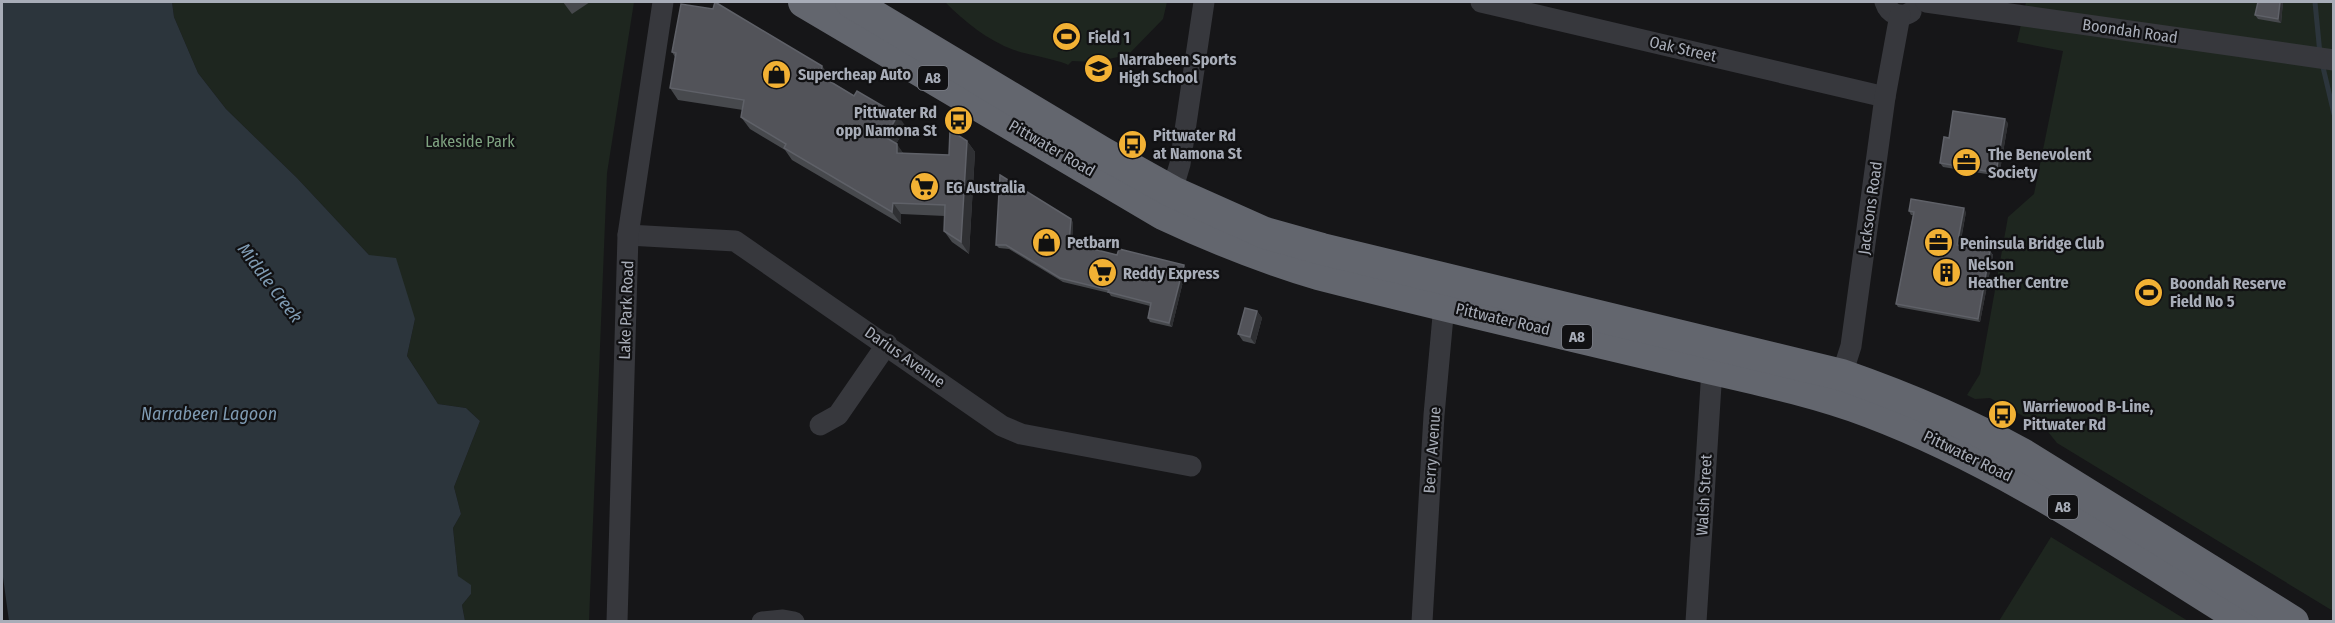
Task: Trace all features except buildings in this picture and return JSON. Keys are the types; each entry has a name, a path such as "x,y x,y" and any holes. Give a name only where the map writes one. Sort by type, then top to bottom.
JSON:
{"highway":[{"name":"Pittwater Road","path":"804,2 1168,203"},
{"name":"Pittwater Road","path":"851,2 1103,153 1217,239 1263,257 1318,274 1445,292 1838,387 1869,411 1942,442 2016,480 2247,621"},
{"name":"Pittwater Road","path":"1445,292 1712,369 1909,399 1991,436 2293,621"}],"street":[{"name":"Lake Park Road","path":"617,621 628,235 663,2"},
{"path":"1168,203 1179,164 1204,2"},
{"name":"Oak Street","path":"1481,2 1885,97"},
{"path":"1892,8 1909,14 1917,2"},
{"name":"Boondah Road","path":"1926,2 2333,60"},
{"name":"Jacksons Road","path":"1838,387 1851,346 1885,97 1892,8"},
{"name":"Darius Avenue","path":"628,235 735,241 887,344 1002,426 1021,434 1191,466"},
{"name":"Berry Avenue","path":"1422,621 1434,415 1445,292"},
{"path":"820,425 838,414 887,344"},
{"name":"Walsh Street","path":"1696,621 1712,369"},
{"path":"762,621 794,621"}],"green space":[{"name":"Lakeside Park","path":"172,2 634,2 607,173 589,621 465,621 462,605 471,594 458,576 453,528 461,514 454,487 480,421 466,408 438,404 407,356 415,319 369,255 297,178 226,109 198,73 174,17"},
{"name":"Field 1","path":"945,2 1167,2 1163,19 1128,55 1094,62 1072,61 1068,65 1014,50 995,41"},
{"path":"2026,2 2333,2 2333,611 2057,443 2045,428 1990,398 1975,399 1967,395 1980,374 2008,217 2034,194 2063,51 2017,42"},
{"path":"2051,537 2188,621 1999,621"}],"water":[{"name":"Narrabeen Lagoon","path":"2,2 172,2 174,17 198,73 226,109 297,178 369,255 396,258 415,319 407,356 438,404 466,408 480,421 454,487 461,514 453,528 458,576 471,585 471,594 462,605 465,621 9,621 2,570"}],"waterway":[{"path":"2315,2 2320,54"},
{"path":"2322,63 2334,114"}],"place":[{"name":"Field 1","path":"1067,37"},
{"name":"Narrabeen Sports High School","path":"1098,68"},
{"name":"Supercheap Auto","path":"777,74"},
{"name":"Pittwater Rd opp Namona St","path":"958,121"},
{"name":"Pittwater Rd at Namona St","path":"1132,144"},
{"name":"The Benevolent Society","path":"1967,163"},
{"name":"EG Australia","path":"925,187"},
{"name":"Petbarn","path":"1046,242"},
{"name":"Peninsula Bridge Club","path":"1939,243"},
{"name":"Reddy Express","path":"1102,273"},
{"name":"Nelson Heather Centre","path":"1947,273"},
{"name":"Boondah Reserve Field No 5","path":"2149,292"},
{"name":"Warriewood B-Line, Pittwater Rd","path":"2002,415"}],"water label":[{"name":"Middle Creek","path":"270,283"}]}
